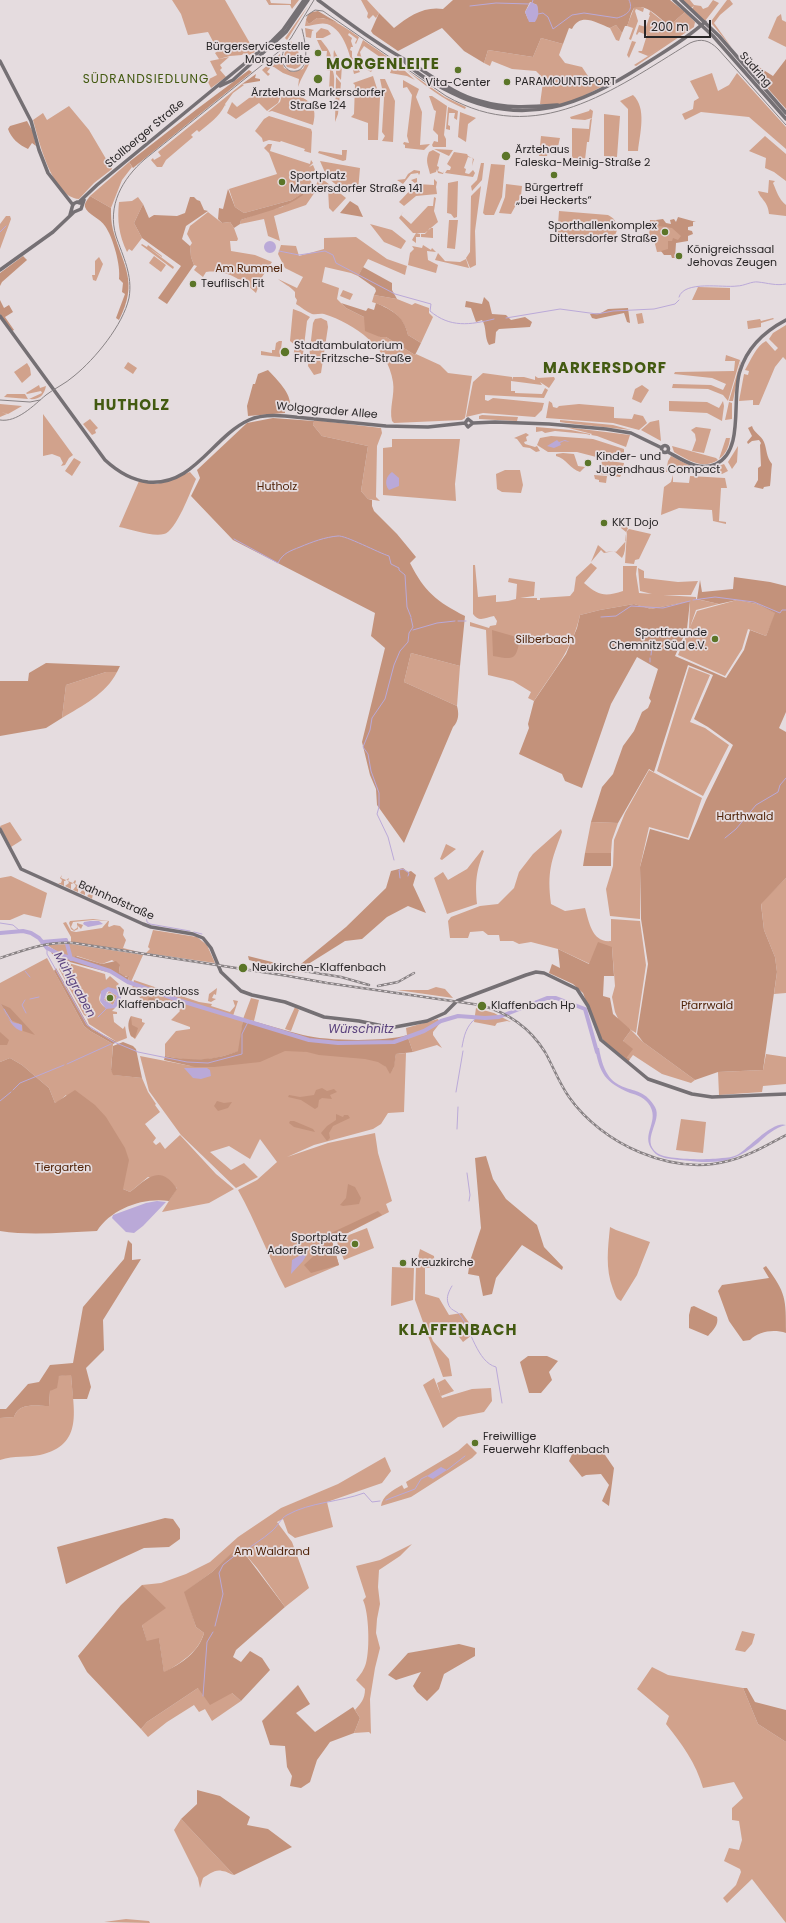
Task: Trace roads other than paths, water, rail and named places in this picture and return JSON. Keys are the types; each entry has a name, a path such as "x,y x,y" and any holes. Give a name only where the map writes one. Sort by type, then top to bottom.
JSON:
{"main road":[{"name":"Stollberger Straße","path":"0,270 53,232 68,219 76,206 90,192 272,41 283,30 304,0"},
{"name":"Stollberger Straße","path":"212,90 232,80 286,32 308,0"},
{"path":"318,0 415,70 448,91 483,106 518,111 543,110 565,105 592,95 624,77 704,23"},
{"name":"Südring","path":"674,0 704,23 786,119"},
{"name":"Südring","path":"681,0 786,113"},
{"path":"0,61 31,121 43,161 63,193 76,206"},
{"name":"Wolgograder Allee","path":"0,316 105,460 118,472 138,480 155,482 178,477 190,470 234,430 252,419 265,416 285,416 408,427 465,424 470,427 473,423 495,422 549,424 612,430 631,433 662,448 667,446 669,448 668,452 698,466 712,466 726,457 733,444 736,388 742,366 748,352 763,336 786,320"},
{"name":"Bahnhofstraße","path":"0,829 21,869 147,926 197,935 207,942 218,966 228,980 236,988 246,993 285,1002 319,1016 395,1027 427,1021 445,1013 457,1001 526,975 536,972 544,973 580,991 588,1006 601,1040 648,1079 692,1094 712,1097 786,1094"}],"waterway":[{"path":"538,14 543,13 548,17 553,29 572,15 584,13 617,18 621,17 629,12 631,7 629,0"},
{"path":"470,6 496,3 529,4"},
{"path":"0,232 6,226"},
{"path":"279,251 299,255 325,251 333,255 336,263 395,294 431,304 430,311 453,323 468,324 494,319"},
{"path":"679,297 682,292 688,288 696,287 737,286 756,282 775,285 786,284"},
{"path":"506,318 560,309 597,314 613,311 654,309 675,304 679,300"},
{"path":"234,539 278,563 287,553 293,550 328,537 338,536 348,538 389,556 391,564 399,568 399,570 405,575 407,607 411,617"},
{"path":"693,600 715,597 754,602 780,613 782,610 786,610"},
{"path":"601,617 616,616 631,606 663,608 690,601"},
{"path":"394,860 388,837 377,814 379,807 379,793 371,771 368,754 363,747 370,730 372,718 385,699 394,665 400,651 408,642 409,633 413,627 411,618"},
{"path":"413,630 437,623 455,621"},
{"path":"458,621 466,621"},
{"path":"651,655 652,647"},
{"path":"725,838 736,829 756,805 778,792 780,785 786,778"},
{"path":"400,878 399,870 403,869 409,873 408,876"},
{"path":"146,914 147,922 150,924 190,931"},
{"name":"Mühlgraben","path":"0,923 13,925 20,931"},
{"name":"Würschnitz","path":"0,933 23,931 31,933 39,938 47,948 61,955 110,971 128,982 178,1000 309,1040 338,1043 394,1042 424,1031 441,1021 458,1016 485,1018 499,1017 547,998 556,998 585,1009 597,1052"},
{"path":"194,932 202,934"},
{"path":"42,942 66,940 71,959"},
{"name":"Mühlgraben","path":"47,948 47,954 87,1025 114,1042 138,1052 187,1062 208,1063 242,1054 242,1034 248,1022"},
{"path":"25,971 30,977"},
{"path":"30,999 39,997"},
{"path":"25,1000 22,1005 26,1013"},
{"path":"4,1009 12,1022"},
{"path":"98,1017 106,1009"},
{"path":"462,1047 468,1028 476,1018"},
{"path":"67,1064 111,1044"},
{"path":"456,1092 463,1051"},
{"path":"13,1090 20,1083 64,1065"},
{"path":"0,1101 11,1092"},
{"path":"457,1129 458,1107"},
{"path":"467,1173 470,1195 469,1201"},
{"path":"452,1286 447,1301 449,1306 457,1312 464,1321 484,1359 489,1364 496,1367 502,1403"},
{"path":"447,1470 465,1456"},
{"path":"386,1500 415,1489 421,1479 427,1476"},
{"path":"215,1626 223,1594 219,1573 223,1565 238,1553 240,1555 268,1534 287,1515 305,1507 364,1493 372,1502 380,1501"},
{"path":"203,1696 207,1642 213,1632"}],"tram line":[{"path":"0,420 13,419 19,416 74,376 99,351 121,319 126,308 130,290 127,266 116,236 114,225 115,204 123,184 145,159 282,49 291,38 314,0"},
{"path":"306,16 315,10 323,11 446,96 479,111 512,116 543,114 573,107 603,94 690,43 701,40 708,42 718,49 786,125"},
{"path":"285,47 282,57 284,66 290,71 297,71 302,68 305,63 306,56 305,41 302,29"},
{"path":"0,400 30,402 40,400"}],"railway":[{"path":"0,958 27,949 54,943 74,943 327,983 480,1005 499,1012 525,1028 539,1043 565,1092 583,1114 600,1129 619,1142 640,1152 662,1160 684,1164 706,1164 728,1161 743,1156 786,1135"},
{"path":"304,971 341,977 369,985"},
{"path":"378,986 398,982 414,973"}],"place":[{"name":"Bürgerservicestelle Morgenleite","path":"318,53"},
{"name":"Vita-Center","path":"458,70"},
{"name":"Ärztehaus Markersdorfer Straße 124","path":"318,79"},
{"name":"PARAMOUNTSPORT","path":"507,82"},
{"name":"Ärztehaus Faleska-Meinig-Straße 2","path":"506,156"},
{"name":"Bürgertreff „bei Heckerts“","path":"554,175"},
{"name":"Sportplatz Markersdorfer Straße 141","path":"282,182"},
{"name":"Sporthallenkomplex Dittersdorfer Straße","path":"665,232"},
{"name":"Königreichssaal Jehovas Zeugen","path":"679,256"},
{"name":"Teuflisch Fit","path":"193,284"},
{"name":"Stadtambulatorium Fritz-Fritzsche-Straße","path":"285,352"},
{"name":"Kinder- und Jugendhaus Compact","path":"588,463"},
{"name":"KKT Dojo","path":"604,523"},
{"name":"Sportfreunde Chemnitz Süd e.V.","path":"715,639"},
{"name":"Neukirchen-Klaffenbach","path":"243,968"},
{"name":"Wasserschloss Klaffenbach","path":"110,998"},
{"name":"Klaffenbach Hp","path":"482,1006"},
{"name":"Sportplatz Adorfer Straße","path":"355,1244"},
{"name":"Kreuzkirche","path":"403,1263"},
{"name":"Freiwillige Feuerwehr Klaffenbach","path":"475,1443"}],"district":[{"name":"MORGENLEITE","path":"383,65"},
{"name":"SÜDRANDSIEDLUNG","path":"146,80"},
{"name":"MARKERSDORF","path":"605,369"},
{"name":"HUTHOLZ","path":"132,406"},
{"name":"KLAFFENBACH","path":"458,1331"}],"park label":[{"name":"Am Rummel","path":"249,269"},
{"name":"Hutholz","path":"277,487"},
{"name":"Silberbach","path":"545,640"},
{"name":"Harthwald","path":"745,817"},
{"name":"Pfarrwald","path":"707,1006"},
{"name":"Tiergarten","path":"63,1168"},
{"name":"Am Waldrand","path":"272,1552"}]}
